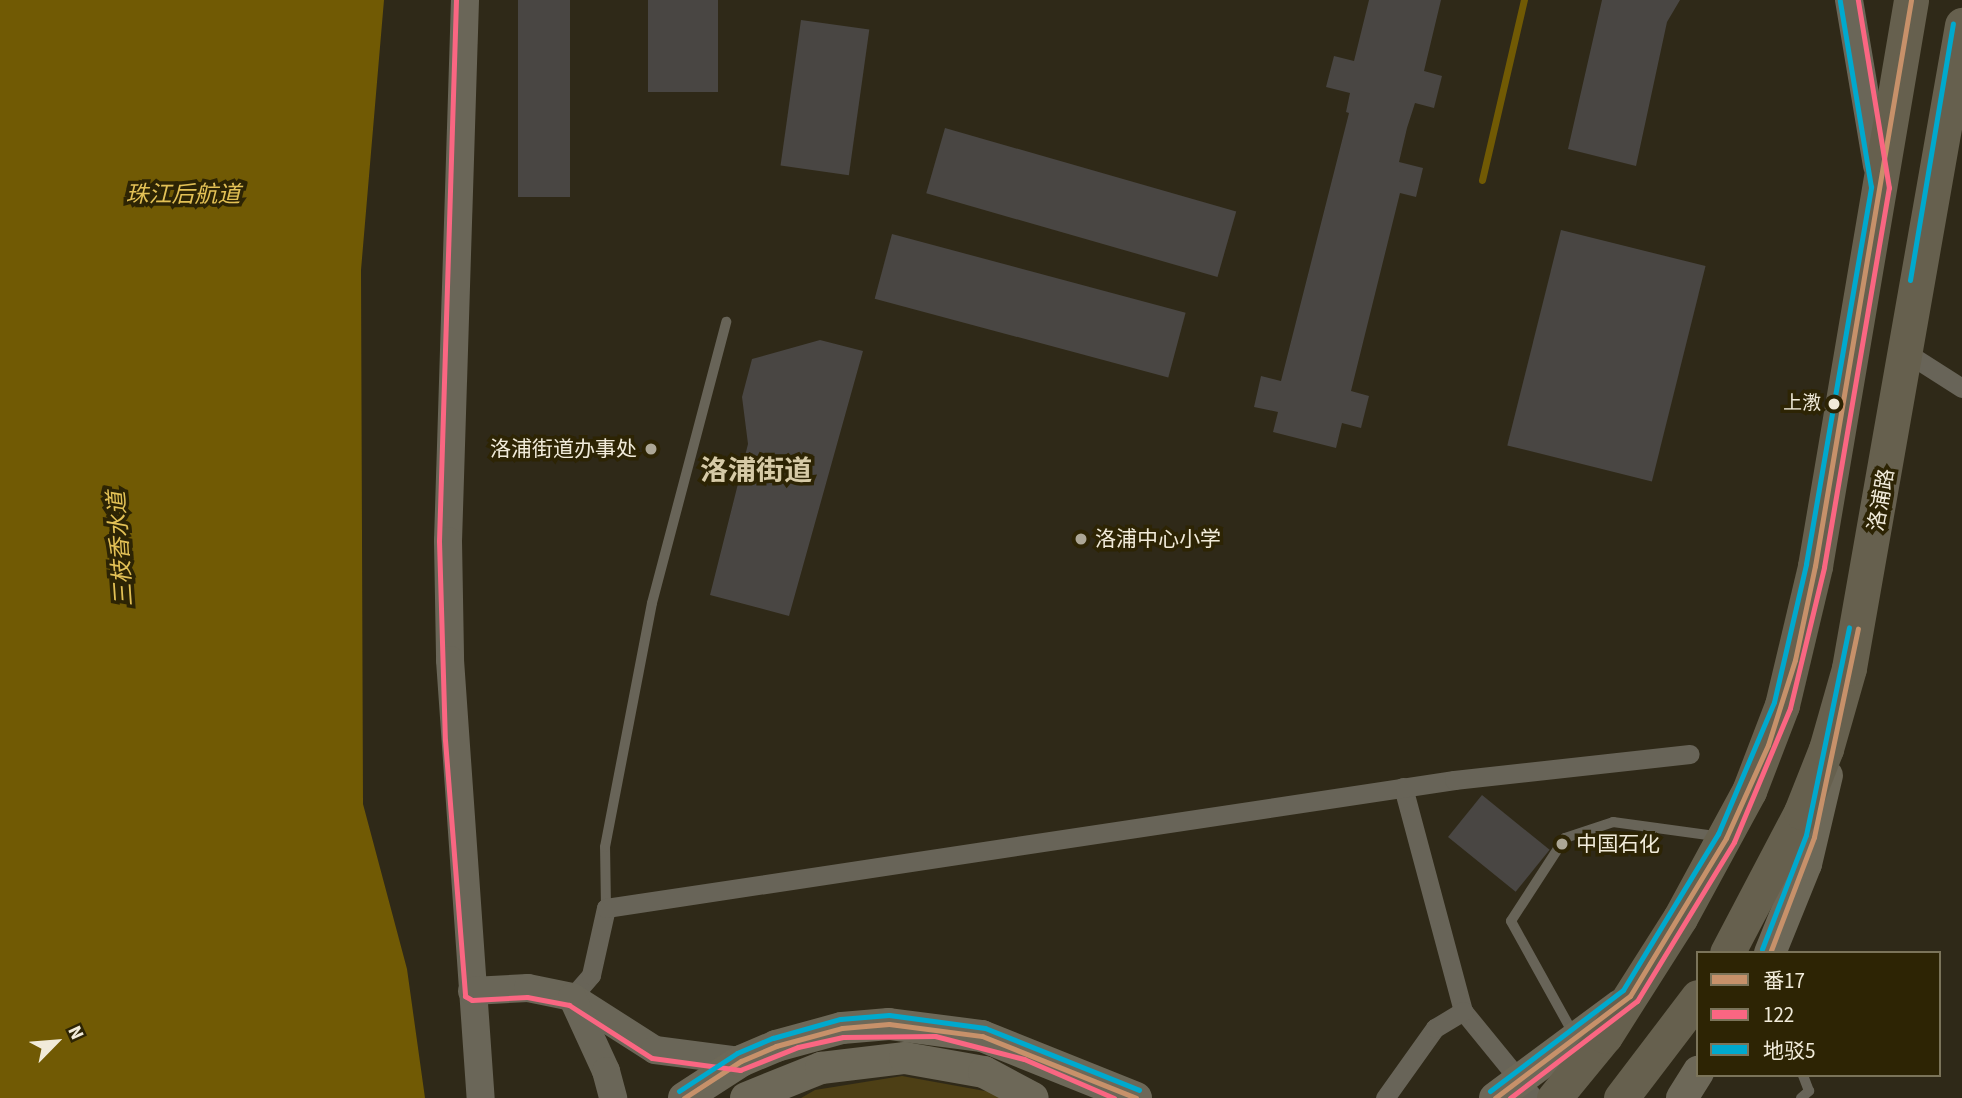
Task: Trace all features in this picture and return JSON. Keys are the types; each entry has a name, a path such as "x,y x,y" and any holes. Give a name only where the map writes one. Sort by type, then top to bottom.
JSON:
{"highway":[{"path":"1545,1090 1630,996 1726,838 1768,745 1806,613 1911,0"},
{"name":"洛浦路","path":"1728,951 1781,857 1813,783 1860,620 1962,25"},
{"path":"1621,1098 1696,1000"}],"main road":[{"path":"1771,951 1795,896 1814,836 1860,620"},
{"path":"1499,1096 1545,1090 1576,1039 1630,996"},
{"path":"684,1098 741,1061 776,1046 842,1028 889,1024 936,1027 1027,1051 1136,1098"},
{"path":"746,1098 812,1071 862,1060 905,1058 984,1072 1033,1098"},
{"path":"1682,1098 1696,1075"}],"street":[{"path":"465,0 448,541 450,673 481,1098"},
{"path":"1849,0 1880,187"},
{"path":"1907,353 1962,388"},
{"path":"572,997 592,975 606,908 1403,787 1690,754"},
{"path":"1403,787 1463,1011 1545,1090"},
{"path":"472,991 528,988 572,997 655,1050 741,1061"},
{"path":"572,997 606,1071 613,1098"},
{"path":"1385,1098 1435,1028 1463,1011"}],"lane":[{"path":"606,908 605,847 652,603 726,322"},
{"path":"1576,1039 1511,921 1565,838 1613,822 1726,838"},
{"path":"1801,1098 1809,1091 1805,1077"}],"shaded area":[{"path":"902,1076 1023,1098 801,1098 815,1090"}],"water":[{"path":"0,0 384,0 361,270 363,804 407,969 425,1098 0,1098"}],"building":[{"path":"518,0 570,0 570,197 518,197"},
{"path":"648,0 718,0 718,92 648,92"},
{"path":"1369,0 1441,0 1424,71 1442,76 1434,108 1415,103 1407,128 1399,162 1423,168 1416,197 1400,193 1351,391 1369,396 1361,428 1342,423 1336,448 1273,432 1278,412 1254,407 1261,376 1281,381 1349,113 1346,112 1350,93 1326,87 1334,56 1354,61"},
{"path":"1602,0 1680,0 1667,22 1636,166 1568,149"},
{"path":"801,20 869,30 849,175 781,166"},
{"path":"945,128 1236,212 1218,277 926,193"},
{"path":"1561,230 1706,266 1652,481 1507,445"},
{"path":"892,234 1186,313 1168,377 875,299"},
{"path":"820,340 863,351 789,616 710,595 748,444 742,397 752,359"},
{"path":"1482,795 1550,850 1516,892 1448,837"}],"waterway":[{"path":"1482,180 1524,0"}],"transit line":[{"name":"122","path":"456,0 439,541 445,740 465,996 472,1000 527,997 569,1005 652,1058 740,1070 798,1047 843,1037 935,1036 1024,1059 1114,1098"},
{"name":"122","path":"1510,1098 1637,1001 1734,842 1790,708 1824,567 1889,188 1858,0"},
{"name":"番17","path":"1495,1098 1630,996 1726,838 1768,745 1795,660 1815,566 1911,0"},
{"name":"地驳5","path":"1490,1091 1623,990 1718,834 1774,702 1806,564 1871,187 1840,1"},
{"name":"地驳5","path":"1910,280 1953,24"},
{"name":"地驳5","path":"1762,949 1806,835 1849,627"},
{"name":"番17","path":"1771,951 1814,837 1858,629"},
{"name":"地驳5","path":"679,1091 737,1053 773,1038 840,1019 889,1015 985,1028 1139,1090"},
{"name":"番17","path":"684,1098 741,1061 776,1046 842,1028 889,1024 982,1036 1136,1098"}],"place":[{"name":"上漖","path":"1834,404"},
{"name":"洛浦街道办事处","path":"651,449"},
{"name":"洛浦中心小学","path":"1081,539"},
{"name":"中国石化","path":"1562,844"}],"district":[{"name":"洛浦街道","path":"756,471"}],"water label":[{"name":"珠江后航道","path":"183,195"},
{"name":"三枝香水道","path":"121,549"}]}
